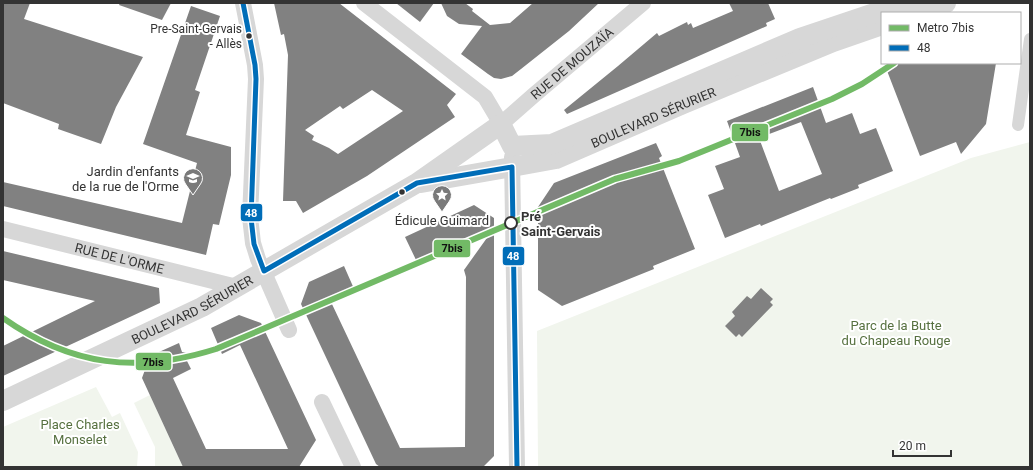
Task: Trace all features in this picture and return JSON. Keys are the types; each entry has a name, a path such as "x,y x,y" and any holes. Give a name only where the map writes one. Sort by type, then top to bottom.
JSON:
{"street":[{"path":"243,3 256,65 250,217 253,243 289,330"},
{"path":"364,3 484,97 501,124 512,146 518,467"},
{"name":"RUE DE MOUZAÏA","path":"501,124 643,3"},
{"name":"BOULEVARD SÉRURIER","path":"512,146 552,144 800,38 904,3"},
{"path":"920,12 946,3"},
{"name":"BOULEVARD SÉRURIER","path":"417,183 512,168 556,159 683,104 826,45 881,25"},
{"path":"1018,125 1030,38"},
{"name":"BOULEVARD SÉRURIER","path":"3,401 189,313 236,287 417,183 501,124"},
{"name":"RUE DE L'ORME","path":"3,230 236,287"},
{"path":"322,402 353,467"}],"green space":[{"name":"Parc de la Butte du Chapeau Rouge","path":"1030,142 1030,467 538,466 537,331 971,158"},
{"name":"Place Charles Monselet","path":"96,387 112,417 120,413 138,452 137,467 3,467 3,427"},
{"path":"150,395 183,467 155,467 155,447 134,403"}],"building":[{"path":"3,3 30,3 24,19 143,57 116,107 101,144 58,129 59,124 3,103"},
{"path":"120,3 171,3 162,20 119,5"},
{"path":"274,3 339,3 456,94 447,105 455,117 367,176 303,213 296,201 283,201 288,55 284,34 281,35","holes":["372,90 403,111 338,154 312,140 314,136 305,130 340,106 343,109"]},
{"path":"396,3 434,3 420,22"},
{"path":"441,3 465,3 473,9 472,11 490,25 510,23 533,3 599,3 569,31 512,76 501,79 494,78 461,54 482,26 459,24 447,16"},
{"path":"729,3 768,3 775,19 766,23 767,26 567,114 564,110 657,33 659,36 687,22 688,25 691,23 693,28 733,11"},
{"path":"191,6 220,16 195,90 200,92 186,135 231,147 231,175 219,225 213,224 206,255 3,206 3,182 182,223 197,163 143,144"},
{"path":"884,64 996,64 986,124 961,154 956,142 920,156"},
{"path":"813,87 826,123 852,113 860,134 876,128 893,171 858,185 859,188 761,226 760,224 725,238 708,195 724,189 715,166 740,157 727,121","holes":["801,122 822,174 779,191 759,138"]},
{"path":"656,143 662,156 659,158 695,249 653,266 654,269 562,306 538,290 538,207 554,183"},
{"path":"474,205 494,218 494,227 441,251 439,255 434,255 417,262 405,237"},
{"path":"494,228 494,456 483,467 380,467 376,464 301,304 309,282 344,266 355,291 331,302 400,448 465,447 466,277 464,270"},
{"path":"3,251 159,288 160,303 3,376 3,346 95,301 3,280"},
{"path":"761,288 773,299 770,302 773,305 742,337 739,334 736,337 725,326 735,316 732,312 747,296 751,299"},
{"path":"239,315 261,323 316,440 299,467 183,467 142,378 150,356 179,343 182,352 191,354 187,361 191,369 173,378 206,449 288,449 240,345 222,354 211,328"}],"metro line":[{"name":"7bis","path":"3,318 28,334 54,347 105,361 132,363 159,361 187,357 216,349 615,179 679,161 832,99 862,84 892,64"}],"transit line":[{"name":"48","path":"243,3 255,65 256,79 251,218 254,244 264,271 417,183 512,167 517,467"}],"place":[{"name":"Pre-Saint-Gervais - Allès","path":"249,36"},
{"name":"Jardin d'enfants de la rue de l'Orme","path":"193,195"},
{"name":"Édicule Guimard","path":"442,212"},
{"name":"Pré Saint-Gervais","path":"511,223"}]}
